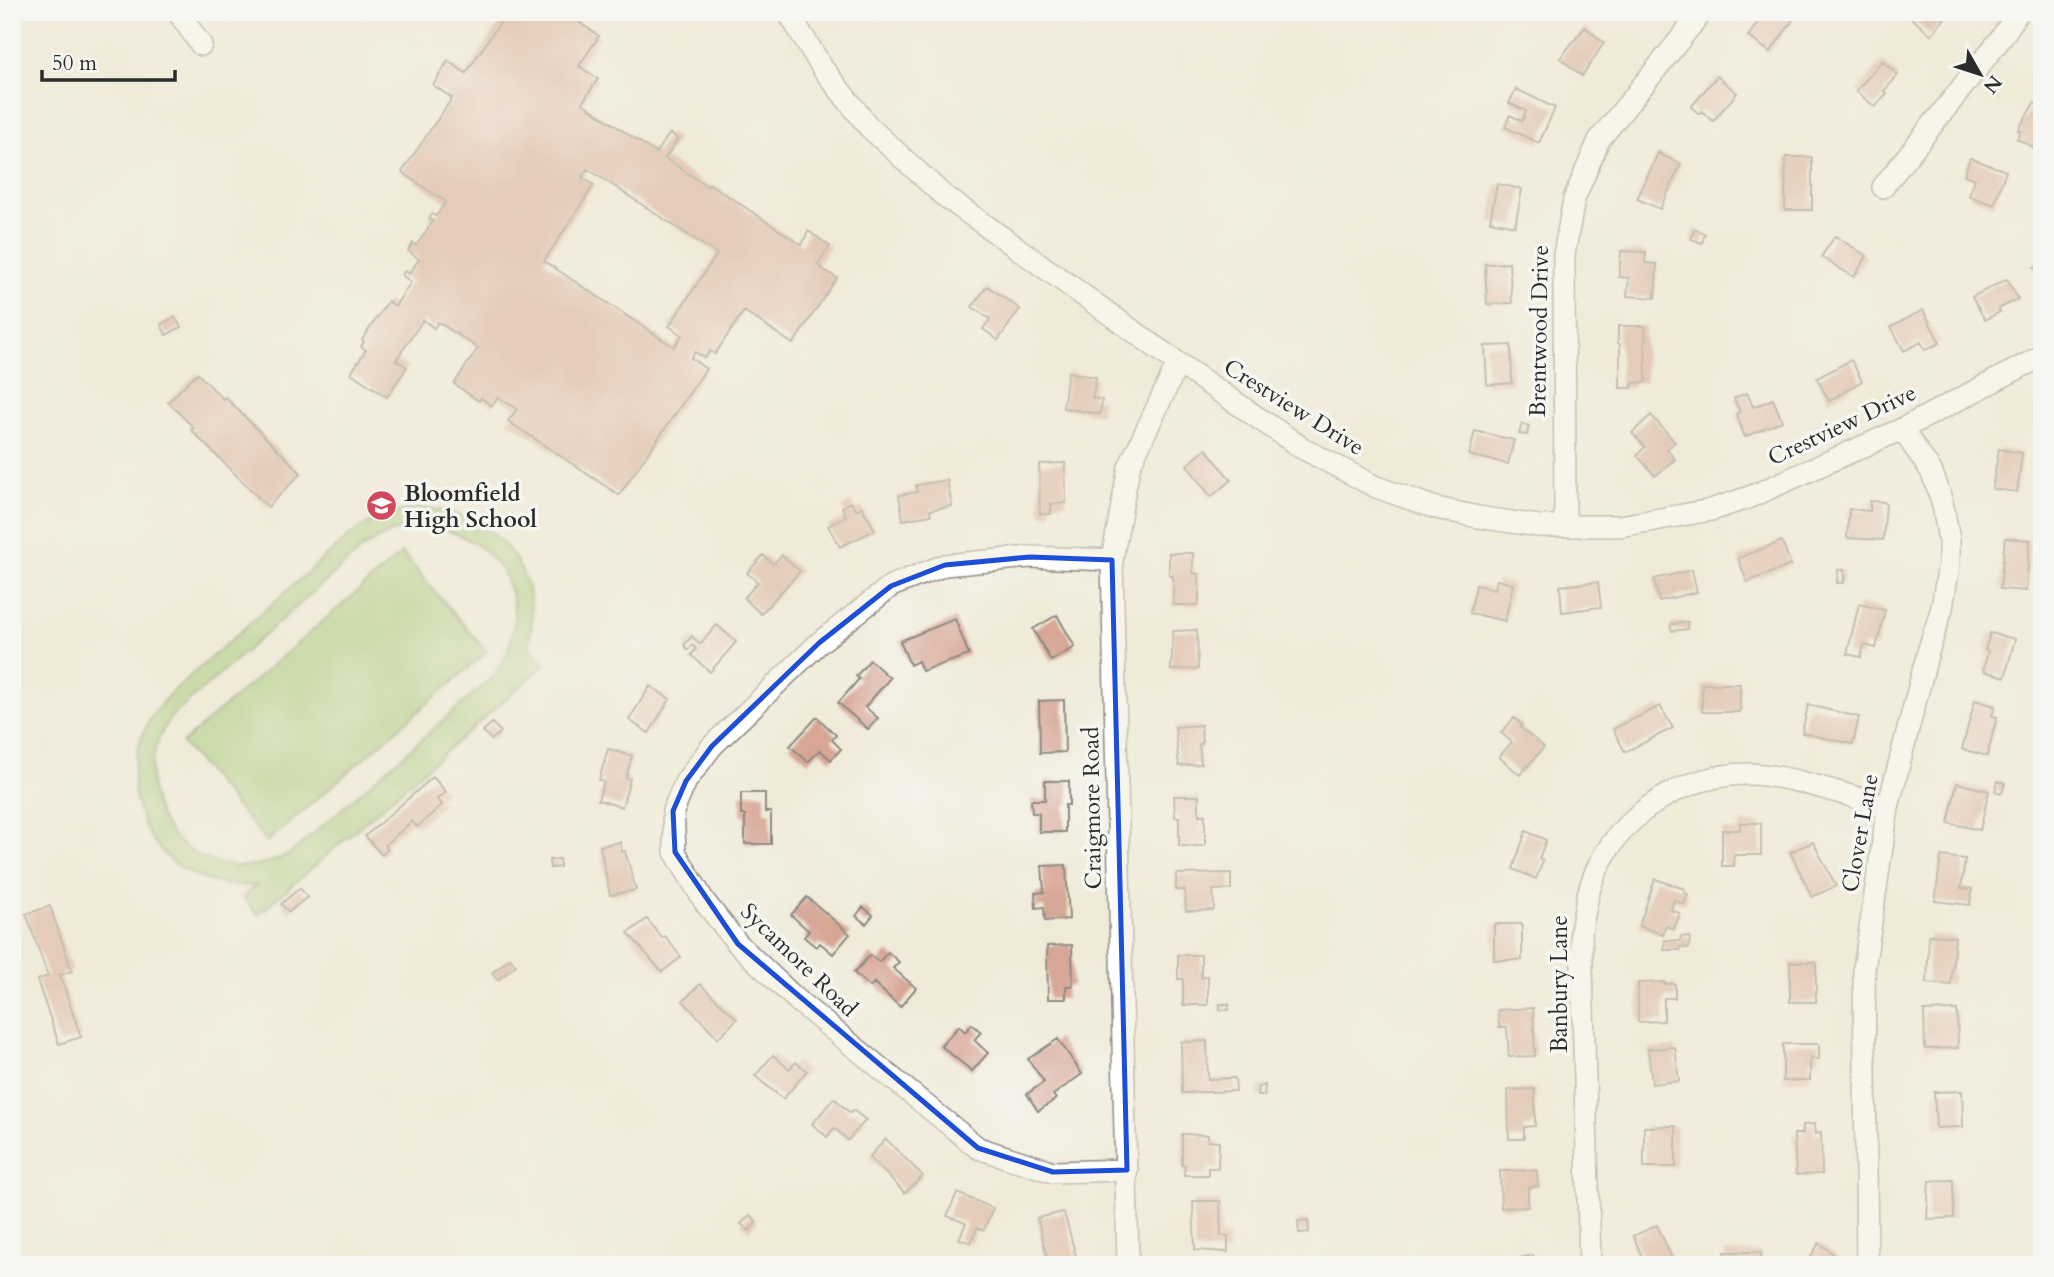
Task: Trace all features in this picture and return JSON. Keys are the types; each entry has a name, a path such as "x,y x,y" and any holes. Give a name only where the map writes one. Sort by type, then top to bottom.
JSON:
{"street":[{"path":"178,12 201,45"},
{"name":"Crestview Drive","path":"788,12 823,69 869,127 943,195 1302,448 1376,487 1436,508 1539,526 1620,526 1711,510 1750,496 1902,429 2042,356"},
{"name":"Brentwood Drive","path":"1564,525 1564,255 1574,198 1599,140 1702,12"},
{"path":"1883,187 2002,37 2018,12"},
{"name":"Craigmore Road","path":"1128,1265 1112,560 1129,467 1178,363"},
{"name":"Clover Lane","path":"1867,1265 1864,970 1888,807 1942,608 1950,564 1949,540 1937,486 1931,471 1902,429"},
{"name":"Sycamore Road","path":"1112,560 1030,557 945,565 891,586 819,643 712,746 686,781 673,811 675,852 704,901 738,944 798,1001 978,1148 1053,1172 1127,1170"},
{"name":"Banbury Lane","path":"1590,1265 1581,932 1586,900 1598,866 1616,838 1641,812 1659,799 1686,786 1718,777 1748,774 1775,777 1888,807"}],"highlighted area":[{"path":"1030,557 1112,560 1127,1170 1053,1172 978,1148 738,944 675,852 673,811 686,781 712,746 819,643 891,586 945,565"}],"green space":[{"path":"420,508 447,512 472,521 492,533 509,550 521,570 529,593 532,618 529,646 545,665 258,915 243,897 256,885 217,883 185,870 159,849 142,821 134,790 136,756 148,723 172,692 350,535 383,515","holes":["422,526 450,532 474,543 493,559 506,578 513,601 514,625 507,651 494,676 290,854 255,865 223,864 195,854 173,835 158,811 151,782 155,750 171,717 363,548 391,532"]},
{"path":"402,553 487,652 267,842 182,743"}],"building":[{"path":"507,12 564,12 599,36 579,66 598,79 582,103 656,153 670,133 678,139 665,158 707,186 710,184 802,245 808,231 830,246 817,265 837,278 793,344 744,311 715,354 710,351 705,358 695,352 691,358 706,369 619,495 508,421 517,409 498,397 492,406 481,398 479,401 454,384 478,348 438,322 434,328 423,320 396,360 407,367 387,397 351,373 366,350 361,347 364,342 362,340 388,301 395,306 411,282 402,275 405,271 409,274 419,259 408,251 413,243 416,246 433,221 429,219 432,214 436,216 446,202 402,172 452,98 433,85 448,61 466,73","holes":["588,169 717,254 669,326 682,335 674,347 544,261 594,185 582,177"]},
{"path":"1766,12 1783,12 1793,20 1770,52 1748,36"},
{"path":"1950,12 1931,35 1907,14"},
{"path":"1585,27 1604,43 1582,76 1560,58"},
{"path":"1882,61 1898,75 1875,107 1856,91"},
{"path":"1717,76 1737,93 1713,121 1702,111 1699,114 1691,107"},
{"path":"1516,89 1555,108 1539,143 1505,127 1510,115 1522,121 1526,111 1509,103"},
{"path":"2034,103 2042,107 2042,143 2038,150 2017,139 2021,131 2018,130"},
{"path":"1658,153 1681,164 1660,209 1637,199"},
{"path":"1786,157 1812,159 1812,210 1785,210"},
{"path":"1970,158 2006,171 1994,205 1969,196 1975,179 1964,175"},
{"path":"1497,184 1522,189 1515,226 1490,221"},
{"path":"1695,229 1705,234 1702,243 1691,239"},
{"path":"1835,236 1867,256 1854,277 1821,257"},
{"path":"1621,251 1646,252 1645,263 1657,264 1655,298 1627,296 1629,278 1619,277"},
{"path":"1509,263 1512,303 1487,304 1485,264"},
{"path":"2042,263 2042,282 2034,267"},
{"path":"2007,279 2018,299 1998,309 2000,312 1985,320 1972,297"},
{"path":"987,286 1020,309 998,340 983,329 990,319 972,307"},
{"path":"1923,310 1940,343 1925,350 1921,342 1904,351 1891,327"},
{"path":"175,317 181,327 166,335 161,324"},
{"path":"1618,326 1645,326 1646,382 1633,383 1632,388 1620,388"},
{"path":"1511,345 1512,383 1487,385 1485,346"},
{"path":"1851,360 1862,381 1829,401 1817,378"},
{"path":"1068,372 1096,377 1092,398 1102,400 1100,414 1063,408"},
{"path":"197,373 223,399 225,397 301,473 268,507 191,430 194,428 168,402"},
{"path":"1747,393 1753,407 1773,399 1782,421 1745,437 1736,414 1740,412 1734,398"},
{"path":"1651,415 1675,442 1667,449 1675,459 1655,476 1637,455 1645,447 1632,433"},
{"path":"1522,424 1529,426 1527,435 1519,434"},
{"path":"1475,431 1514,440 1508,464 1469,455"},
{"path":"1206,449 1231,480 1211,497 1187,465"},
{"path":"1999,449 2022,453 2017,492 1992,489"},
{"path":"1065,463 1066,503 1051,504 1051,514 1040,514 1039,464"},
{"path":"947,480 952,506 930,510 931,515 903,520 899,495 917,492 916,485"},
{"path":"1870,501 1884,502 1886,505 1883,540 1847,538 1849,509 1870,511"},
{"path":"851,502 856,510 862,507 875,530 840,547 828,526 846,516 842,507"},
{"path":"2005,538 2030,540 2026,591 2000,589"},
{"path":"1782,541 1791,565 1747,582 1738,558"},
{"path":"1169,553 1193,553 1193,573 1199,574 1199,605 1173,605 1173,576 1169,576"},
{"path":"763,555 773,564 782,555 800,571 761,614 744,598 758,582 747,573"},
{"path":"1692,570 1697,592 1659,601 1654,579"},
{"path":"1838,570 1844,570 1844,583 1837,583"},
{"path":"1497,580 1513,584 1505,621 1470,613 1476,585 1495,589"},
{"path":"1598,582 1601,607 1562,612 1560,586"},
{"path":"1859,604 1885,610 1876,648 1864,645 1861,657 1847,654"},
{"path":"1057,615 1075,647 1051,661 1033,629"},
{"path":"955,619 969,655 922,671 918,661 910,665 900,641"},
{"path":"1688,622 1687,629 1672,631 1670,626 1672,624"},
{"path":"717,625 736,642 710,672 691,655 696,649 692,645 688,650 684,645 692,636 700,644"},
{"path":"1197,630 1198,669 1171,670 1173,631"},
{"path":"1990,633 2015,639 2005,677 1983,671"},
{"path":"870,660 890,678 865,707 878,718 868,729 838,703 859,679 856,676"},
{"path":"1702,684 1740,684 1740,712 1702,712"},
{"path":"650,686 670,699 649,733 629,720"},
{"path":"1064,700 1065,752 1040,753 1039,701"},
{"path":"1975,700 1995,706 1992,716 1997,717 1987,756 1962,749"},
{"path":"1808,705 1859,717 1853,744 1802,733"},
{"path":"1660,706 1673,728 1625,752 1613,729"},
{"path":"817,717 836,735 832,740 841,749 831,760 820,750 808,762 790,746"},
{"path":"1514,718 1522,725 1520,727 1544,747 1520,775 1499,757 1512,742 1501,733"},
{"path":"492,723 501,732 491,740 483,731"},
{"path":"1201,725 1201,764 1179,766 1175,727"},
{"path":"608,749 632,756 626,778 630,779 622,807 598,800 604,782 599,780"},
{"path":"433,777 446,792 437,799 442,805 417,827 412,821 385,845 388,849 382,855 365,836"},
{"path":"1045,781 1069,781 1069,805 1065,805 1065,832 1039,832 1039,813 1032,813 1031,800 1045,800"},
{"path":"1998,781 2005,783 2002,793 1995,791"},
{"path":"1957,783 1989,791 1980,830 1948,823"},
{"path":"741,793 765,793 765,812 771,812 771,844 745,844 745,815 741,815"},
{"path":"1174,796 1199,796 1199,815 1205,815 1205,846 1179,846 1179,817 1175,817"},
{"path":"1740,823 1761,823 1761,855 1734,855 1734,866 1722,866 1722,830 1740,830"},
{"path":"1526,831 1546,840 1539,859 1543,861 1536,879 1513,869"},
{"path":"620,842 636,890 610,895 600,846"},
{"path":"1813,842 1836,886 1812,897 1790,852"},
{"path":"1941,856 1965,859 1961,888 1972,889 1970,905 1935,901"},
{"path":"559,859 560,867 550,868 549,860"},
{"path":"1066,865 1069,919 1045,921 1044,907 1036,908 1035,893 1044,892 1042,866"},
{"path":"1231,873 1231,889 1213,890 1214,910 1186,911 1185,890 1176,890 1176,874"},
{"path":"1655,879 1685,889 1684,893 1688,894 1684,904 1674,900 1671,910 1680,913 1674,929 1666,926 1663,935 1639,926"},
{"path":"300,888 307,897 289,912 281,904"},
{"path":"807,897 850,934 833,954 820,943 816,947 804,937 809,931 791,915"},
{"path":"50,906 72,971 60,975 81,1037 59,1044 37,980 48,976 26,914"},
{"path":"863,907 873,915 866,924 856,916"},
{"path":"647,919 681,957 662,972 628,933"},
{"path":"1494,924 1522,924 1522,960 1494,960"},
{"path":"1929,935 1955,937 1951,985 1927,983"},
{"path":"1681,936 1690,937 1689,948 1664,950 1665,940 1680,941"},
{"path":"1072,945 1073,986 1066,986 1066,999 1048,999 1047,946"},
{"path":"888,952 899,962 893,968 916,988 900,1007 874,983 870,987 854,973 870,955 879,962"},
{"path":"1178,955 1201,955 1201,977 1208,976 1208,1005 1183,1005 1183,979 1178,979"},
{"path":"510,958 516,965 498,980 492,973"},
{"path":"1790,962 1816,962 1816,1002 1790,1002"},
{"path":"1638,983 1675,984 1675,998 1664,998 1664,1021 1638,1022"},
{"path":"700,984 737,1019 718,1038 683,1001"},
{"path":"1220,1004 1229,1004 1229,1010 1220,1010"},
{"path":"1533,1008 1535,1056 1509,1057 1507,1027 1499,1027 1498,1010"},
{"path":"1957,1010 1958,1048 1925,1049 1924,1011"},
{"path":"972,1024 981,1032 974,1040 988,1053 972,1071 941,1046 959,1026 965,1032"},
{"path":"1058,1039 1082,1074 1053,1095 1056,1099 1038,1111 1027,1094 1044,1082 1028,1059"},
{"path":"1207,1041 1208,1079 1235,1078 1236,1091 1182,1093 1181,1042"},
{"path":"1783,1044 1819,1044 1819,1059 1810,1059 1810,1080 1783,1081"},
{"path":"1675,1047 1679,1081 1652,1084 1648,1049"},
{"path":"773,1055 789,1069 796,1062 807,1071 783,1099 755,1076"},
{"path":"1265,1085 1264,1096 1257,1096 1258,1087"},
{"path":"1535,1089 1535,1126 1524,1127 1524,1139 1509,1139 1508,1090"},
{"path":"1962,1091 1963,1127 1936,1128 1934,1092"},
{"path":"834,1098 850,1113 853,1110 866,1120 848,1140 834,1128 827,1137 812,1124"},
{"path":"1814,1124 1815,1134 1821,1133 1822,1174 1796,1175 1794,1134 1803,1134 1803,1125"},
{"path":"1676,1126 1676,1167 1644,1167 1644,1127"},
{"path":"1182,1134 1208,1135 1208,1141 1219,1142 1218,1168 1208,1168 1208,1175 1184,1175"},
{"path":"886,1139 923,1176 905,1193 869,1157"},
{"path":"1537,1170 1538,1186 1528,1187 1528,1207 1501,1208 1500,1171"},
{"path":"1953,1180 1954,1218 1927,1219 1929,1181"},
{"path":"957,1193 993,1208 984,1230 977,1228 971,1243 959,1239 966,1223 947,1216"},
{"path":"1193,1201 1220,1201 1221,1236 1228,1236 1228,1252 1195,1250"},
{"path":"1064,1212 1077,1260 1049,1265 1037,1218"},
{"path":"750,1215 757,1222 749,1231 741,1224"},
{"path":"1308,1220 1309,1232 1299,1233 1298,1221"},
{"path":"1657,1225 1675,1265 1646,1265 1633,1236"},
{"path":"1819,1243 1836,1256 1830,1265 1806,1265"},
{"path":"1725,1252 1761,1252 1761,1265 1725,1265"},
{"path":"1533,1255 1535,1265 1493,1265 1493,1264"}],"place":[{"name":"Bloomfield High School","path":"381,506"}]}
